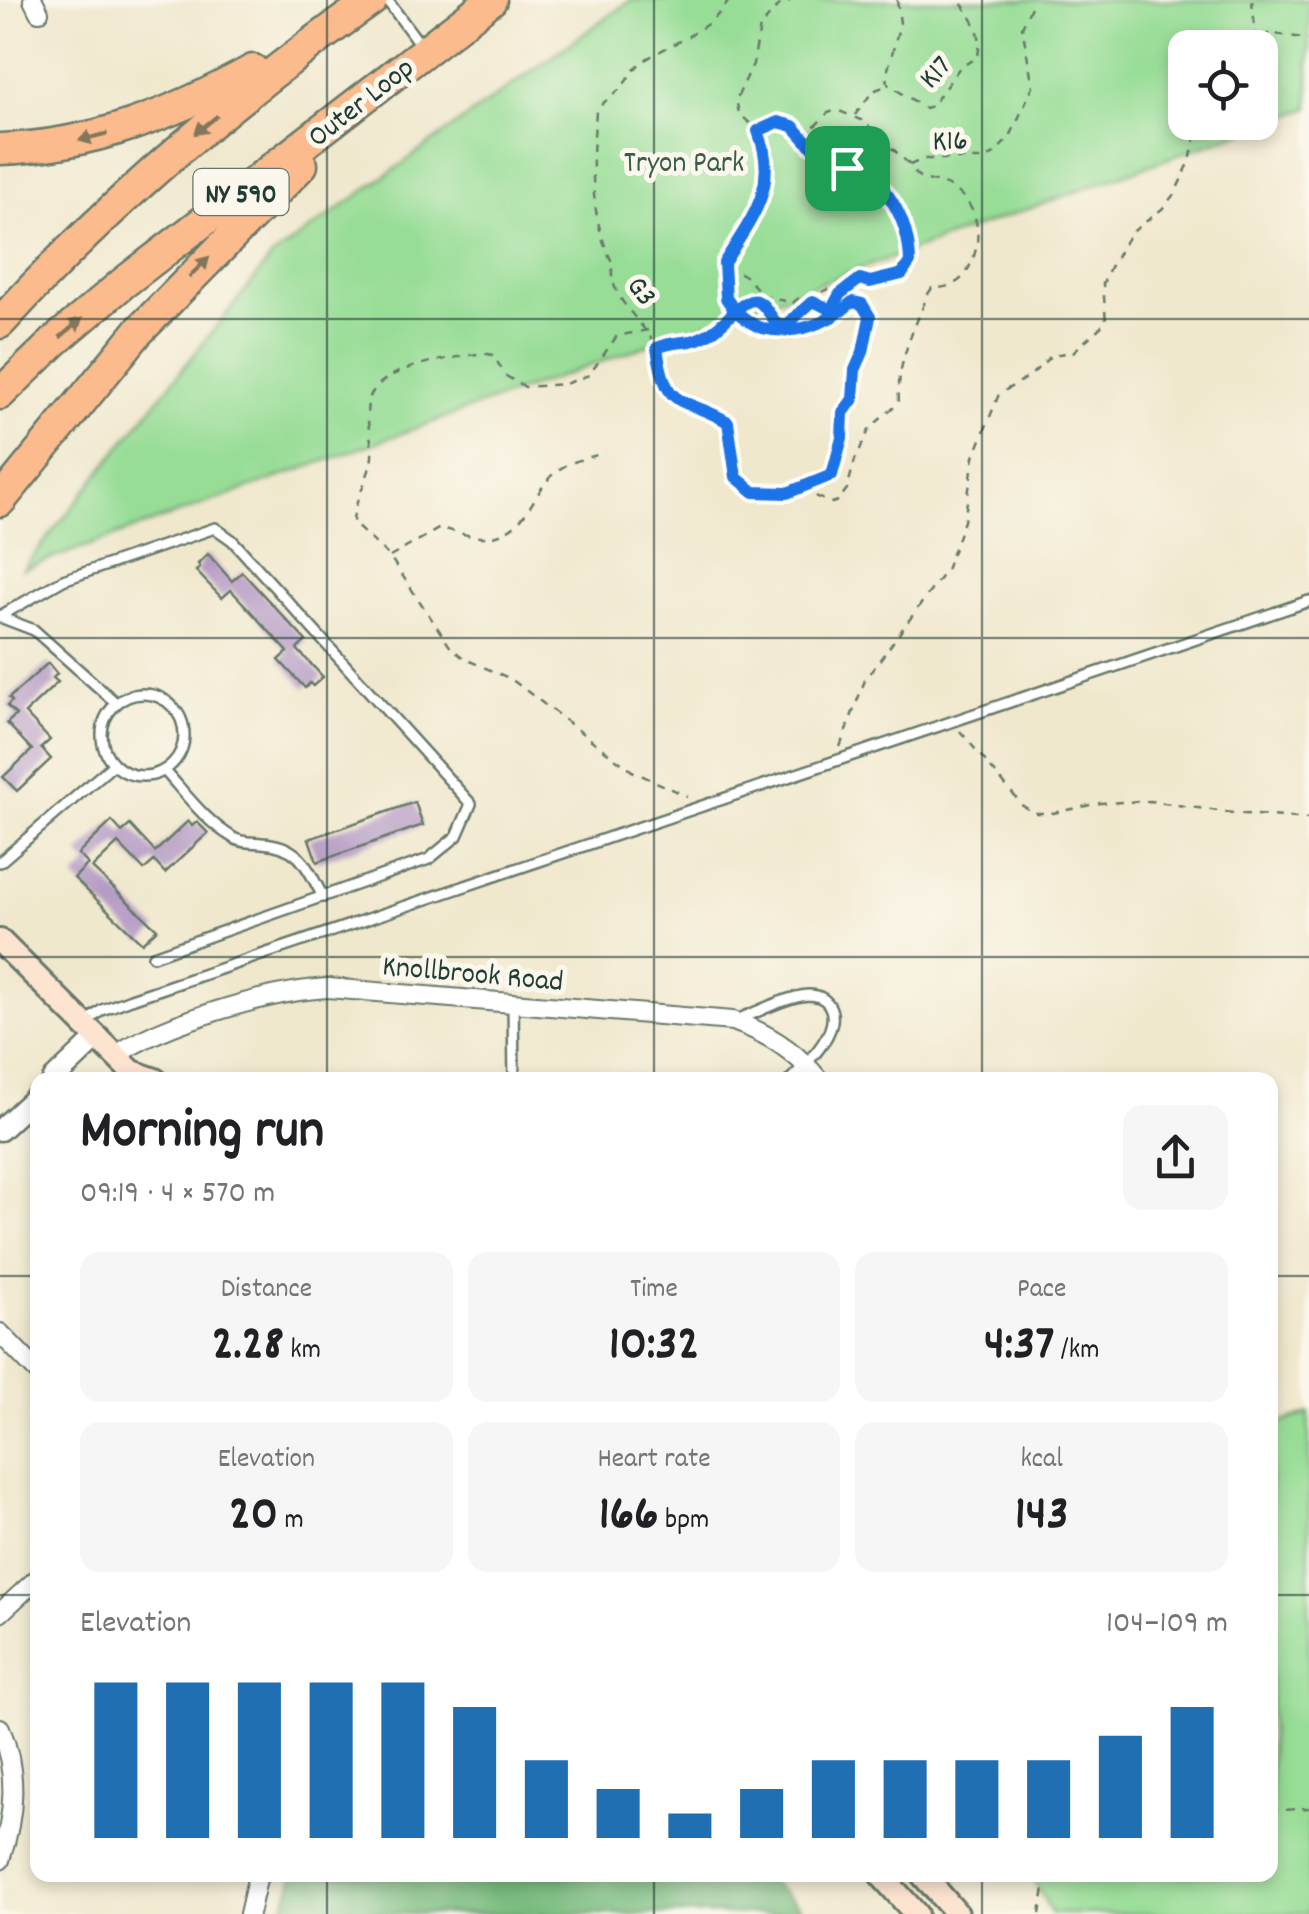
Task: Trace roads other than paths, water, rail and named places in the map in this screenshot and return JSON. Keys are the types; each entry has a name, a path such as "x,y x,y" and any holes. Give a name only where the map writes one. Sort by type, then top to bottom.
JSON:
{"highway":[{"name":"Outer Loop","path":"0,394 100,302 491,0"},
{"path":"0,148 75,142 168,112 256,69 376,1"},
{"name":"NY 590","path":"0,323 89,230 163,161 264,79 376,1"},
{"path":"0,501 70,411 159,308 421,53"}],"main road":[{"path":"0,941 127,1069"},
{"path":"887,1882 916,1914"},
{"path":"929,1882 957,1914"}],"street":[{"name":"Knollbrook Road","path":"127,1069 166,1028 304,990 341,989 733,1021 769,1035 813,1072"},
{"path":"59,1072 90,1032"},
{"path":"0,1130 30,1102"},
{"path":"0,1332 30,1364"},
{"path":"0,1613 30,1585"},
{"path":"0,1728 13,1774 9,1827 0,1860"},
{"path":"249,1914 256,1882"}],"lane":[{"path":"376,1 421,53"},
{"path":"0,616 63,580 214,528 232,540 471,804 457,836 430,859 153,956"},
{"path":"90,1032 102,1010 131,998 1309,601"},
{"path":"0,616 34,630 116,703"},
{"path":"141,693 154,695 176,710 184,736 174,762 164,770 138,776 114,764 102,740 102,726 116,703 141,693"},
{"path":"0,862 114,764"},
{"path":"164,770 215,825 236,841 270,843 294,850 322,897"},
{"path":"733,1021 803,996 822,998 832,1013 826,1038 798,1072"},
{"path":"514,1003 514,1072"}],"park label":[{"name":"Tryon Park","path":"684,161"}]}
